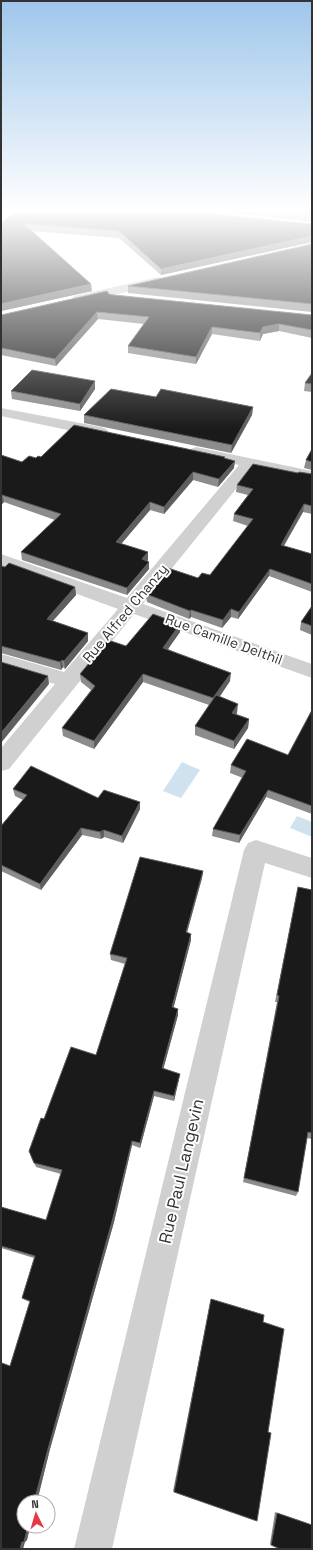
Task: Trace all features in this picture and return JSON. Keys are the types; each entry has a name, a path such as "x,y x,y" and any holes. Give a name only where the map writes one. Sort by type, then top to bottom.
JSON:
{"street":[{"path":"68,302 144,284"},
{"path":"97,295 135,299"},
{"path":"1,412 117,436"},
{"path":"179,449 312,476"},
{"name":"Rue Alfred Chanzy","path":"1,763 132,607 249,463"},
{"name":"Rue Camille Delthil","path":"1,560 312,671"},
{"path":"1,661 69,681"},
{"name":"Rue Paul Langevin","path":"93,1549 256,850 312,868"}],"water":[{"path":"182,762 200,770 181,798 163,791"},
{"path":"297,816 312,822 312,837 290,828"}],"building":[{"path":"1,284 89,284 1,304"},
{"path":"135,284 312,284 312,304 128,286"},
{"path":"107,291 109,294 114,295 312,315 312,330 279,324 263,327 260,333 212,327 196,357 128,346 149,317 97,312 55,359 1,348 1,315"},
{"path":"32,370 95,381 80,404 11,391"},
{"path":"312,373 312,384 305,383"},
{"path":"111,389 156,397 161,389 253,407 232,445 84,415"},
{"path":"74,425 225,457 224,458 235,461 219,479 193,472 164,507 150,502 116,542 148,552 142,559 149,562 127,588 21,552 61,514 2,495 1,496 1,455 22,462 29,456 36,458 38,456 41,457"},
{"path":"312,449 312,462 306,460"},
{"path":"253,464 298,473 312,474 312,506 304,504 281,545 312,554 312,584 270,569 239,612 231,609 223,620 191,610 190,611 146,594 168,568 198,578 202,573 210,575 253,519 234,514 253,489 237,485"},
{"path":"9,563 75,587 47,619 88,633 64,661 62,660 60,662 1,646 1,566 5,567"},
{"path":"312,606 312,626 301,622"},
{"path":"153,614 180,624 163,648 231,673 213,698 143,674 94,741 62,728 95,686 80,674 108,640 126,646"},
{"path":"1,662 48,676 1,733"},
{"path":"216,695 238,704 232,713 249,719 234,741 195,726"},
{"path":"312,710 312,806 268,790 240,835 213,829 246,771 231,765 247,739 288,755"},
{"path":"31,766 98,798 104,790 140,802 122,836 104,830 100,832 81,828 40,884 1,865 1,826 27,795 13,789"},
{"path":"140,857 203,871 186,932 191,934 172,1007 178,1009 162,1068 180,1074 174,1096 154,1091 140,1143 132,1141 113,1218 36,1494 16,1494 16,1534 26,1534 24,1542 22,1542 20,1549 1,1549 1,1365 2,1363 10,1366 30,1301 22,1298 35,1256 1,1246 1,1207 46,1220 62,1170 34,1163 29,1151 41,1118 44,1119 71,1047 96,1055 127,958 110,954"},
{"path":"298,887 312,890 312,1133 308,1132 298,1192 244,1178 279,996 277,995"},
{"path":"211,1299 264,1315 263,1322 284,1329 268,1432 271,1433 257,1521 174,1492"},
{"path":"277,1513 312,1525 312,1549 280,1549 271,1545"}]}
